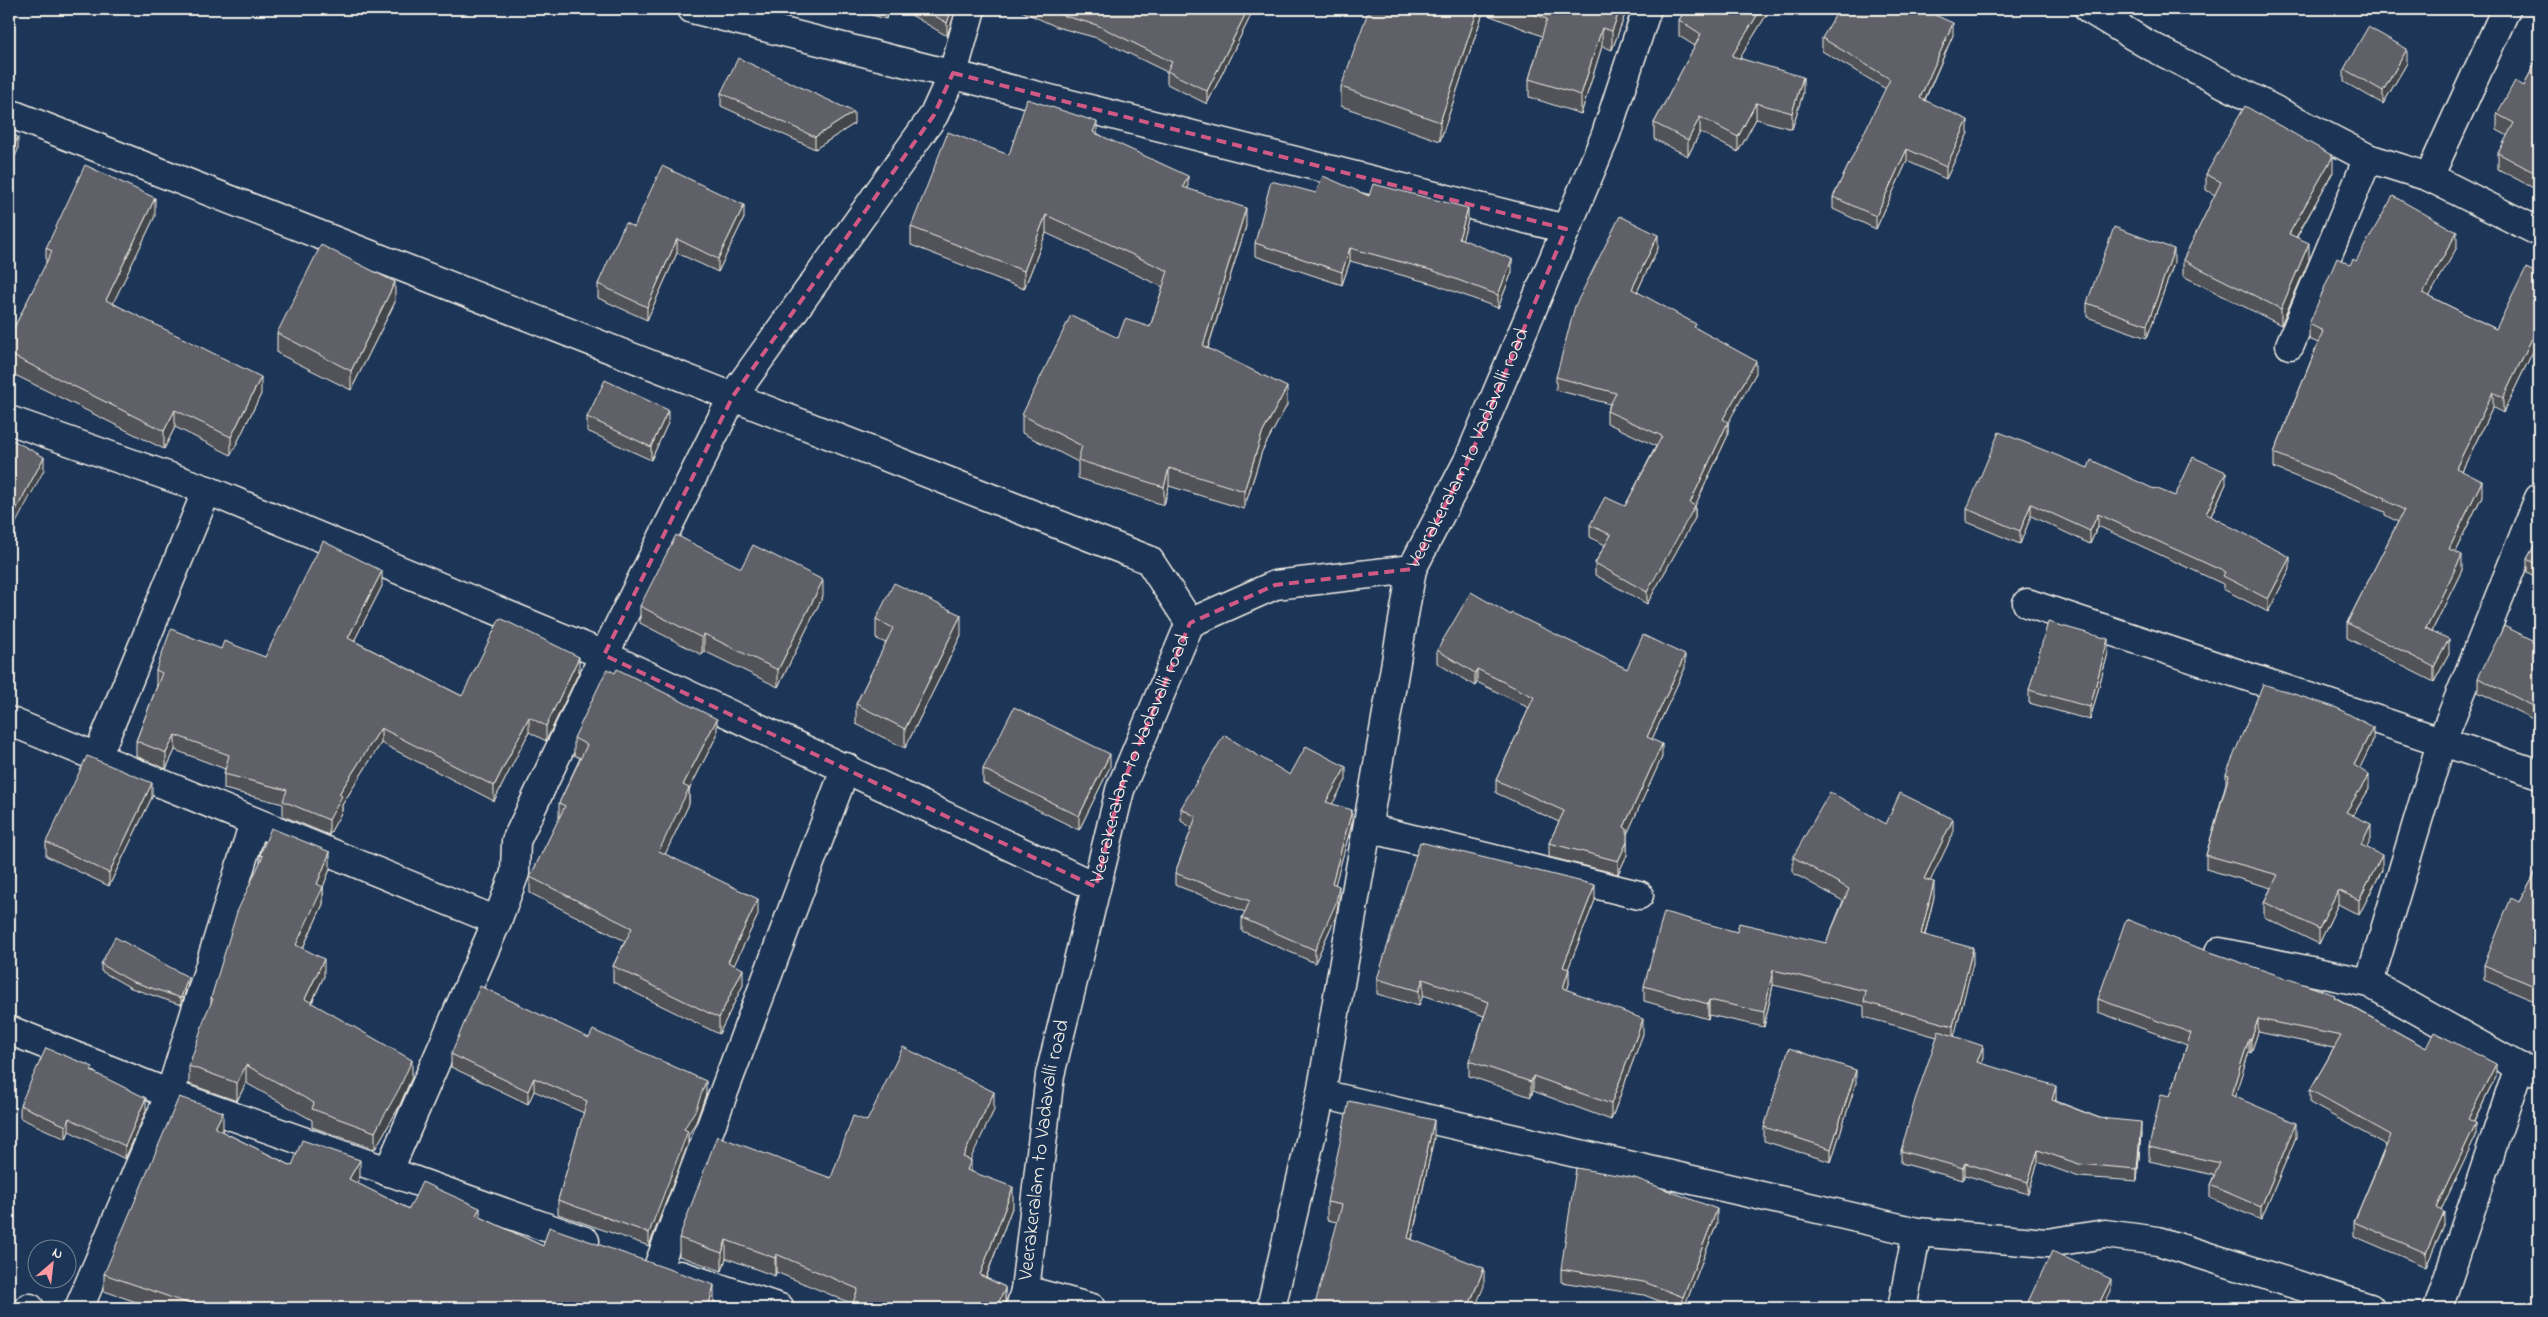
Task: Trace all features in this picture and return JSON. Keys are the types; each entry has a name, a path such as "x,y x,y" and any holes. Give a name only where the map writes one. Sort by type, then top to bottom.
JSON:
{"street":[{"path":"692,9 953,73 1566,229"},
{"path":"388,1172 516,873 516,841 604,655 733,396 934,115 953,73 971,9"},
{"name":"Veerakeralam to Vadavalli road","path":"1022,1299 1050,1075 1120,790 1190,623 1275,585 1412,569 1468,461 1605,137 1647,9"},
{"path":"2089,9 2145,43 2368,158 2429,178 2539,232"},
{"path":"2429,178 2506,9"},
{"path":"9,113 1149,560 1190,623"},
{"path":"2290,345 2368,158"},
{"path":"9,420 208,490 604,655 1096,887"},
{"path":"97,757 208,490"},
{"path":"2369,983 2442,740 2539,498"},
{"path":"1271,1308 1321,1094 1412,569"},
{"path":"2027,603 2442,740 2539,774"},
{"path":"9,720 497,921"},
{"path":"658,1267 846,768"},
{"path":"79,1308 170,1094 254,822"},
{"path":"1368,828 1639,895"},
{"path":"2219,952 2369,983 2529,1070 2438,1308"},
{"path":"9,1030 170,1094 620,1254 780,1308"},
{"path":"1321,1094 1917,1232 2047,1244 2104,1234 2158,1241 2370,1308"},
{"path":"1902,1308 1917,1232"},
{"path":"1022,1299 1092,1308"}],"highlighted area":[{"path":"953,73 1566,229 1468,461 1412,569 1275,585 1190,623 1120,790 1096,887 604,655 733,396 934,115"}],"building":[{"path":"923,9 952,9 947,23"},
{"path":"1045,9 1248,9 1207,91 1167,71 1172,62 1097,25"},
{"path":"1369,9 1478,9 1440,122 1341,87"},
{"path":"1521,9 1620,9 1612,31 1602,28 1581,95 1529,79 1547,19"},
{"path":"1686,9 1761,9 1732,56 1803,77 1792,113 1756,103 1738,137 1700,117 1688,140 1654,123 1701,34 1679,20"},
{"path":"1839,9 1921,9 1953,23 1920,98 1968,120 1946,167 1907,149 1876,216 1833,197 1890,79 1822,38"},
{"path":"2368,27 2407,49 2383,91 2344,69"},
{"path":"2539,54 2539,175 2498,153 2514,123 2497,114 2515,81 2524,86"},
{"path":"738,58 854,112 815,137 721,93"},
{"path":"1027,99 1097,122 1093,132 1188,176 1183,187 1246,208 1203,346 1287,387 1262,434 1244,491 1169,468 1164,487 1078,460 1082,446 1022,415 1071,315 1118,338 1125,319 1150,327 1168,271 1046,215 1024,271 911,227 948,132 1009,155"},
{"path":"2245,106 2333,156 2289,234 2309,243 2281,309 2183,260 2221,182 2206,174"},
{"path":"9,132 18,137 9,156"},
{"path":"85,165 155,198 106,300 261,377 231,437 175,410 164,431 9,354 9,338 52,251 46,248"},
{"path":"662,166 744,205 718,259 677,239 647,307 598,284 625,223 634,227"},
{"path":"1323,176 1369,196 1373,184 1468,208 1459,238 1512,259 1498,295 1434,271 1350,248 1342,272 1255,243 1271,181 1316,193"},
{"path":"2393,196 2457,232 2423,293 2496,329 2526,268 2539,274 2539,326 2503,398 2493,392 2456,468 2482,481 2449,549 2462,555 2426,628 2449,639 2434,667 2347,623 2404,510 2385,500 2386,498 2274,453 2323,331 2309,324 2337,258 2350,265 2353,259 2356,261"},
{"path":"1620,216 1658,235 1632,289 1696,324 1694,327 1756,361 1723,419 1728,422 1690,503 1695,506 1647,592 1595,563 1611,535 1590,525 1605,497 1625,506 1662,436 1607,411 1616,393 1556,377 1575,306"},
{"path":"2114,227 2174,249 2147,325 2087,303"},
{"path":"321,245 395,282 351,371 277,333"},
{"path":"605,380 668,410 651,447 587,417"},
{"path":"1999,432 2088,468 2091,460 2154,489 2175,496 2193,457 2226,472 2206,514 2290,557 2268,599 2223,576 2225,572 2098,514 2090,531 2031,504 2020,531 1967,509"},
{"path":"9,438 44,457 9,523"},
{"path":"676,535 741,568 753,545 823,580 778,670 704,634 702,638 640,606"},
{"path":"2539,537 2539,566 2527,559"},
{"path":"323,541 382,571 348,638 462,696 500,618 579,657 546,726 529,717 494,786 381,728 339,794 342,796 329,820 283,801 287,790 224,774 229,755 175,735 166,753 136,741 162,673 156,670 171,629 221,649 224,641 265,657"},
{"path":"894,583 961,615 905,729 856,704 893,628 876,619"},
{"path":"1471,592 1511,615 1512,613 1627,669 1643,635 1685,655 1647,737 1662,744 1624,827 1627,829 1627,842 1618,861 1549,843 1564,811 1496,780 1534,697 1477,669 1475,673 1437,650"},
{"path":"2048,622 2108,639 2090,707 2029,690"},
{"path":"2504,626 2539,643 2539,695 2533,706 2478,678"},
{"path":"607,669 615,673 617,669 717,719 683,785 689,788 659,851 758,899 728,962 743,969 719,1018 613,966 632,928 530,877 565,806 559,803 587,745 574,738"},
{"path":"2263,684 2337,708 2373,727 2354,765 2369,775 2346,812 2371,824 2361,845 2382,855 2359,900 2338,890 2319,929 2264,902 2278,875 2206,855 2229,775 2226,774"},
{"path":"1014,707 1110,754 1079,816 983,769"},
{"path":"9,728 14,731 9,742"},
{"path":"1224,735 1290,775 1306,746 1346,767 1326,802 1352,810 1332,883 1339,886 1336,903 1315,950 1242,918 1250,901 1175,873 1196,817 1181,808"},
{"path":"87,756 152,783 109,873 46,842"},
{"path":"1830,792 1886,824 1900,793 1953,819 1924,879 1934,882 1921,934 1973,948 1953,1026 1864,1002 1866,991 1773,970 1764,1012 1709,1000 1708,1004 1644,986 1664,912 1737,932 1739,923 1826,943 1849,889 1793,857"},
{"path":"271,828 330,852 317,884 323,887 296,945 324,959 305,999 412,1060 399,1089 375,1132 312,1109 314,1103 246,1065 237,1083 189,1066 206,1014 213,999 211,998 237,912 263,856 260,855"},
{"path":"1420,842 1595,885 1563,967 1569,969 1563,988 1643,1019 1611,1104 1533,1076 1531,1082 1469,1061 1489,1002 1423,979 1419,991 1377,979"},
{"path":"9,857 14,859 9,870"},
{"path":"2539,866 2539,988 2484,965 2511,898 2519,902"},
{"path":"2126,919 2193,946 2335,995 2334,997 2426,1048 2434,1032 2496,1064 2468,1119 2476,1123 2436,1208 2444,1212 2426,1253 2354,1222 2391,1135 2310,1090 2341,1036 2258,1019 2251,1040 2249,1039 2231,1095 2296,1123 2261,1207 2210,1185 2220,1163 2149,1147 2161,1094 2170,1096 2191,1033 2098,999"},
{"path":"115,937 188,977 181,998 131,981 101,964"},
{"path":"480,986 589,1038 593,1030 706,1081 696,1109 684,1129 688,1131 649,1233 558,1200 587,1101 534,1078 528,1091 451,1054"},
{"path":"1939,1031 1983,1046 1977,1062 2056,1086 2052,1100 2099,1118 2141,1122 2137,1169 2079,1164 2038,1150 2028,1182 1965,1163 1963,1168 1901,1151 1915,1100"},
{"path":"903,1047 994,1092 963,1157 971,1160 967,1170 1013,1187 980,1275 1005,1287 996,1308 851,1308 858,1289 776,1254 775,1258 726,1240 722,1253 679,1238 717,1136 831,1178 853,1116 867,1121"},
{"path":"46,1048 93,1067 91,1071 146,1098 125,1146 69,1118 66,1126 20,1105"},
{"path":"1789,1048 1856,1070 1831,1149 1764,1127"},
{"path":"179,1097 223,1112 215,1128 292,1166 302,1140 360,1160 349,1179 409,1209 422,1182 480,1208 476,1215 543,1246 549,1227 714,1285 708,1308 201,1308 104,1274"},
{"path":"1349,1101 1434,1120 1408,1238 1484,1268 1468,1308 1314,1308 1342,1205 1327,1202"},
{"path":"1576,1168 1635,1178 1717,1209 1683,1297 1644,1282 1561,1269"},
{"path":"2052,1251 2111,1279 2097,1308 2025,1308"},
{"path":"1054,1302 1077,1308 1052,1308"}]}
